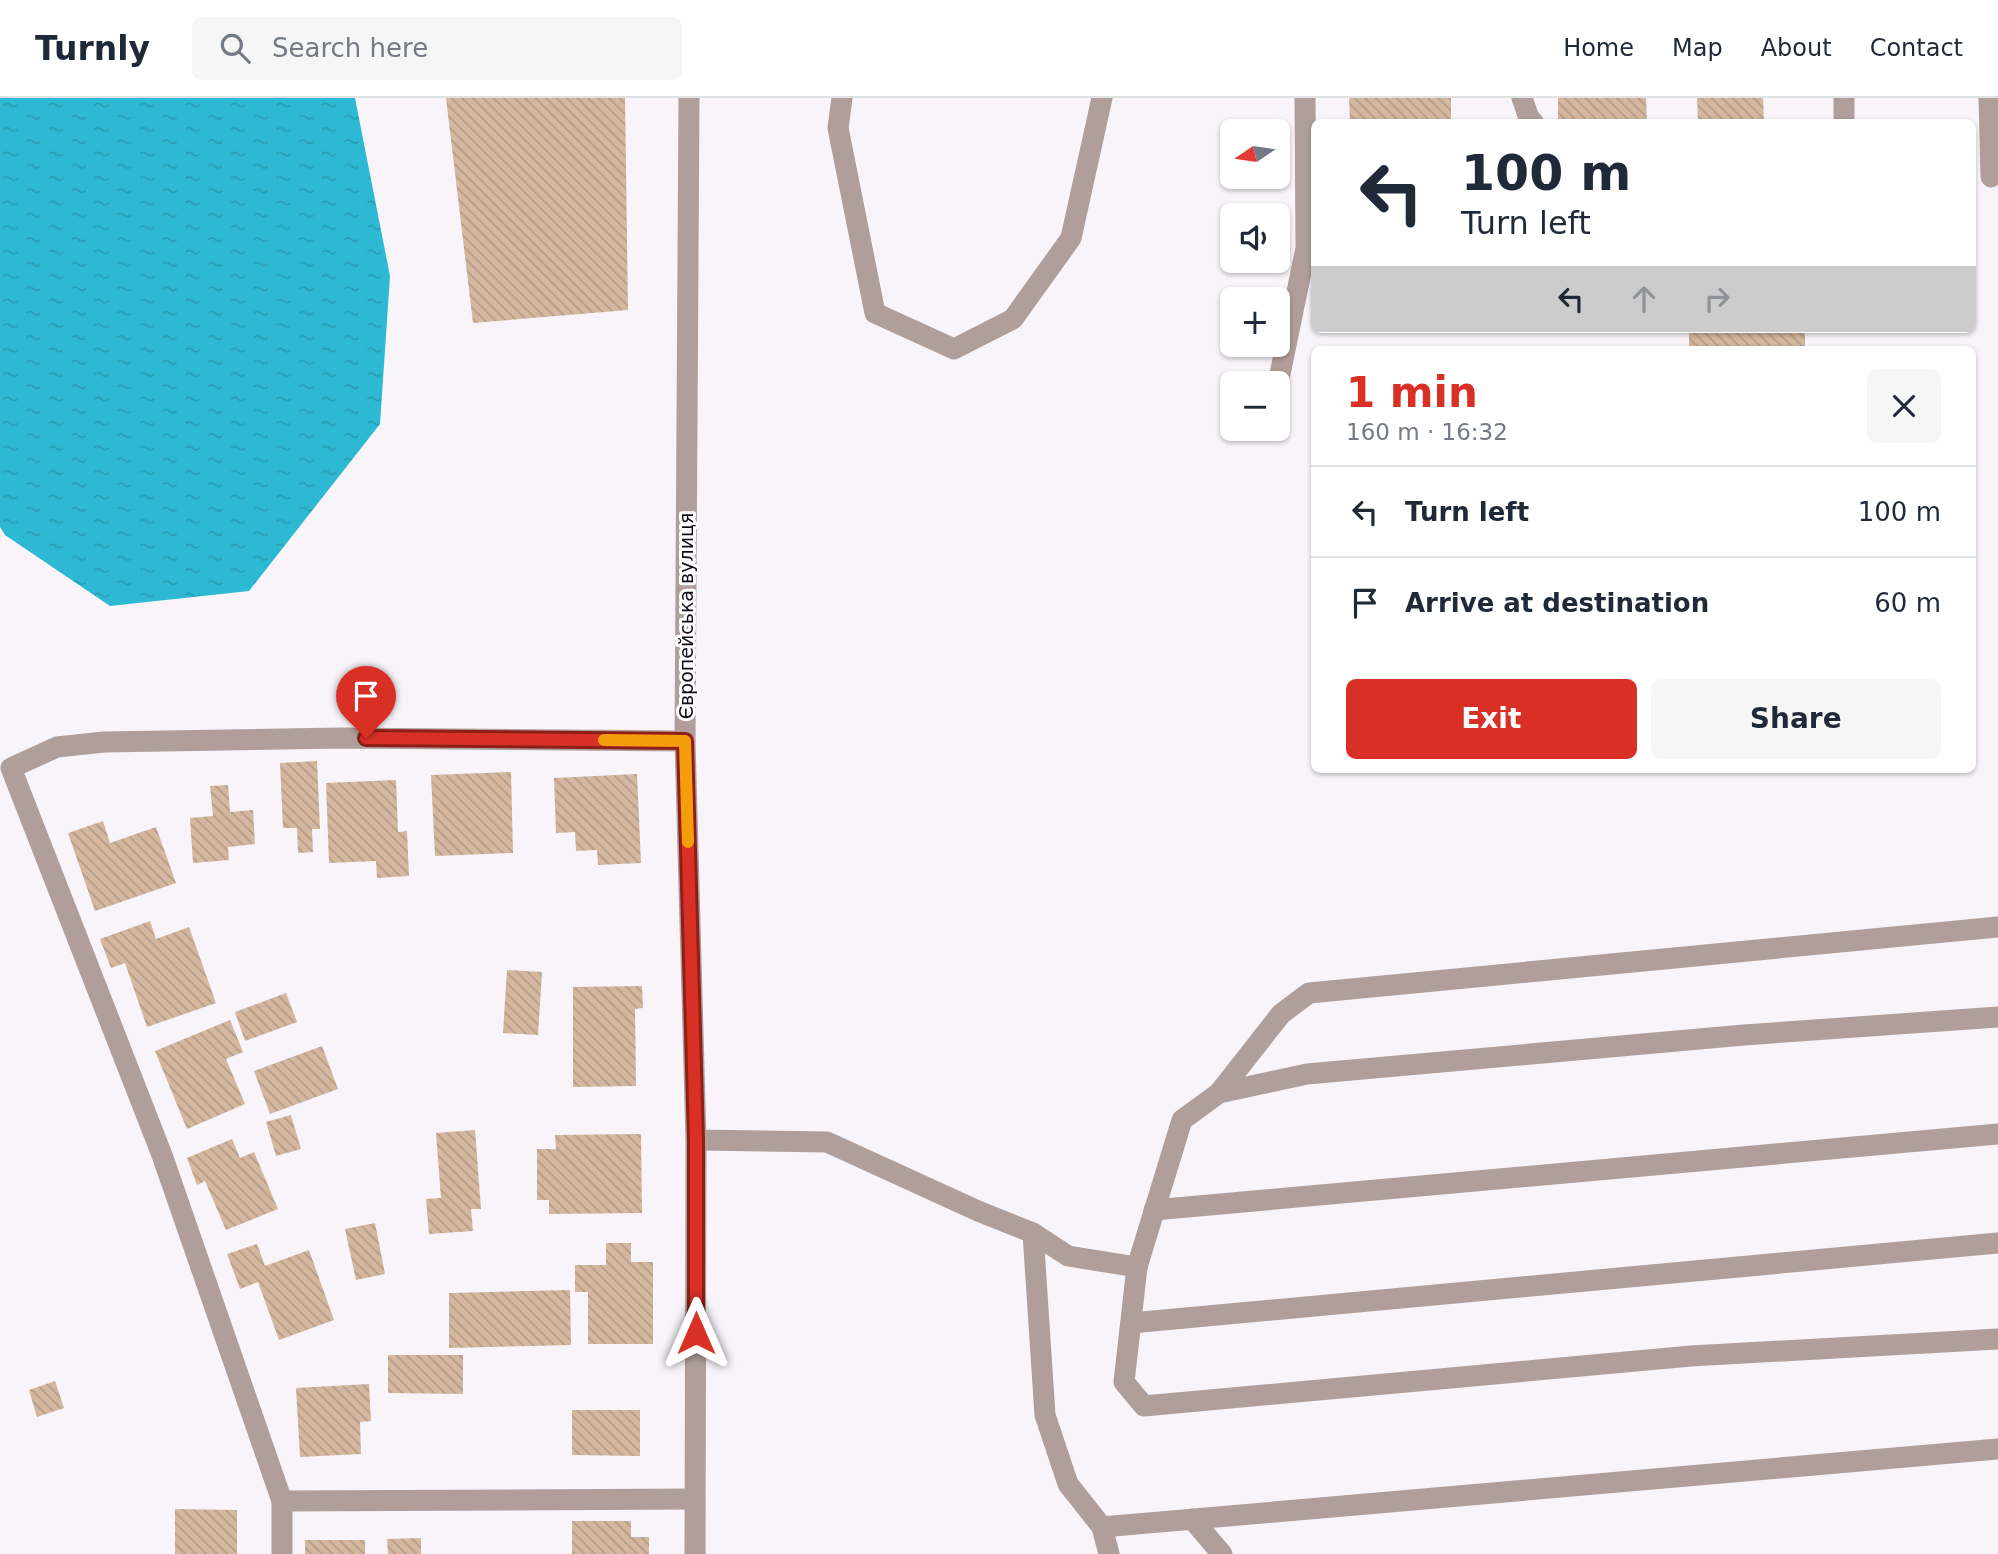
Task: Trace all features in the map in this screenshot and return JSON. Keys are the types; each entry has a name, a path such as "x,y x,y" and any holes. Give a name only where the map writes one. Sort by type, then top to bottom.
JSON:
{"street":[{"name":"Європейська вулиця","path":"689,98 685,741 696,1140 695,1554"},
{"path":"842,98 838,128 875,313 954,349 1013,318 1071,238 1102,98"},
{"path":"1281,371 1306,248 1305,98"},
{"path":"1522,98 1530,119"},
{"path":"1843,119 1844,98"},
{"path":"1989,98 1992,177"},
{"path":"282,1554 282,1500 162,1155 11,768 57,747 104,742 340,738 685,741"},
{"path":"1998,927 1309,993 1281,1014 1219,1093 1182,1120 1137,1266 1124,1382 1144,1406 1691,1356 1998,1339"},
{"path":"1219,1093 1321,1073 1744,1035 1998,1017"},
{"path":"1154,1210 1998,1134"},
{"path":"696,1140 827,1142 1032,1233 1068,1256 1137,1266"},
{"path":"1032,1233 1045,1415 1068,1484 1102,1527 1109,1554"},
{"path":"1131,1323 1998,1243"},
{"path":"1102,1527 1998,1449"},
{"path":"282,1500 695,1499"},
{"path":"1192,1520 1222,1554"}],"water":[{"path":"0,98 355,98 390,276 380,424 249,591 110,606 5,535 0,527"}],"building":[{"path":"446,98 625,98 628,310 473,323"},
{"path":"1349,98 1451,98 1451,119 1350,119"},
{"path":"1558,98 1646,98 1647,119 1558,119"},
{"path":"1697,98 1763,98 1764,119 1698,119"},
{"path":"1689,333 1805,333 1805,346 1689,346"},
{"path":"317,761 320,829 312,829 313,852 298,853 297,828 283,828 280,763"},
{"path":"511,772 513,853 435,856 431,775"},
{"path":"637,774 641,863 598,865 597,850 576,851 575,832 556,833 554,778"},
{"path":"396,780 398,832 407,831 409,876 377,878 376,861 329,863 326,783"},
{"path":"228,785 230,812 253,810 255,844 228,847 229,860 193,863 190,818 213,816 210,786"},
{"path":"103,821 110,843 156,827 176,883 95,911 68,833"},
{"path":"150,921 156,939 189,927 216,1003 147,1027 125,963 111,968 100,939"},
{"path":"507,970 542,972 538,1035 503,1033"},
{"path":"642,986 643,1008 635,1009 636,1086 573,1087 573,987"},
{"path":"286,993 297,1022 245,1041 235,1012"},
{"path":"230,1020 243,1052 226,1059 245,1104 187,1129 155,1051"},
{"path":"322,1046 338,1089 270,1114 254,1071"},
{"path":"291,1115 301,1149 276,1156 266,1122"},
{"path":"475,1130 481,1209 471,1209 473,1231 429,1234 426,1199 441,1198 436,1133"},
{"path":"641,1134 642,1213 549,1214 549,1200 537,1200 537,1149 556,1149 555,1135"},
{"path":"232,1139 240,1158 254,1152 278,1209 226,1230 205,1181 197,1185 187,1158"},
{"path":"375,1223 385,1274 356,1280 345,1229"},
{"path":"606,1243 631,1243 631,1262 653,1262 653,1344 588,1344 588,1292 575,1292 575,1265 606,1265"},
{"path":"257,1244 265,1266 309,1250 334,1320 279,1340 258,1282 240,1289 227,1254"},
{"path":"570,1290 571,1345 449,1348 449,1293"},
{"path":"388,1355 463,1355 463,1394 388,1393"},
{"path":"55,1381 64,1408 37,1417 29,1390"},
{"path":"369,1384 371,1421 360,1422 361,1454 300,1457 296,1388"},
{"path":"572,1410 640,1410 640,1456 572,1455"},
{"path":"175,1509 237,1510 237,1554 175,1554"},
{"path":"572,1521 631,1521 631,1537 649,1537 649,1554 572,1554"},
{"path":"421,1538 421,1554 388,1554 387,1539"},
{"path":"305,1540 365,1540 365,1554 305,1554"}],"slow traffic":[{"path":"604,740 685,741 688,842"}],"route":[{"path":"366,738 685,741 696,1140 696,1333"}]}
